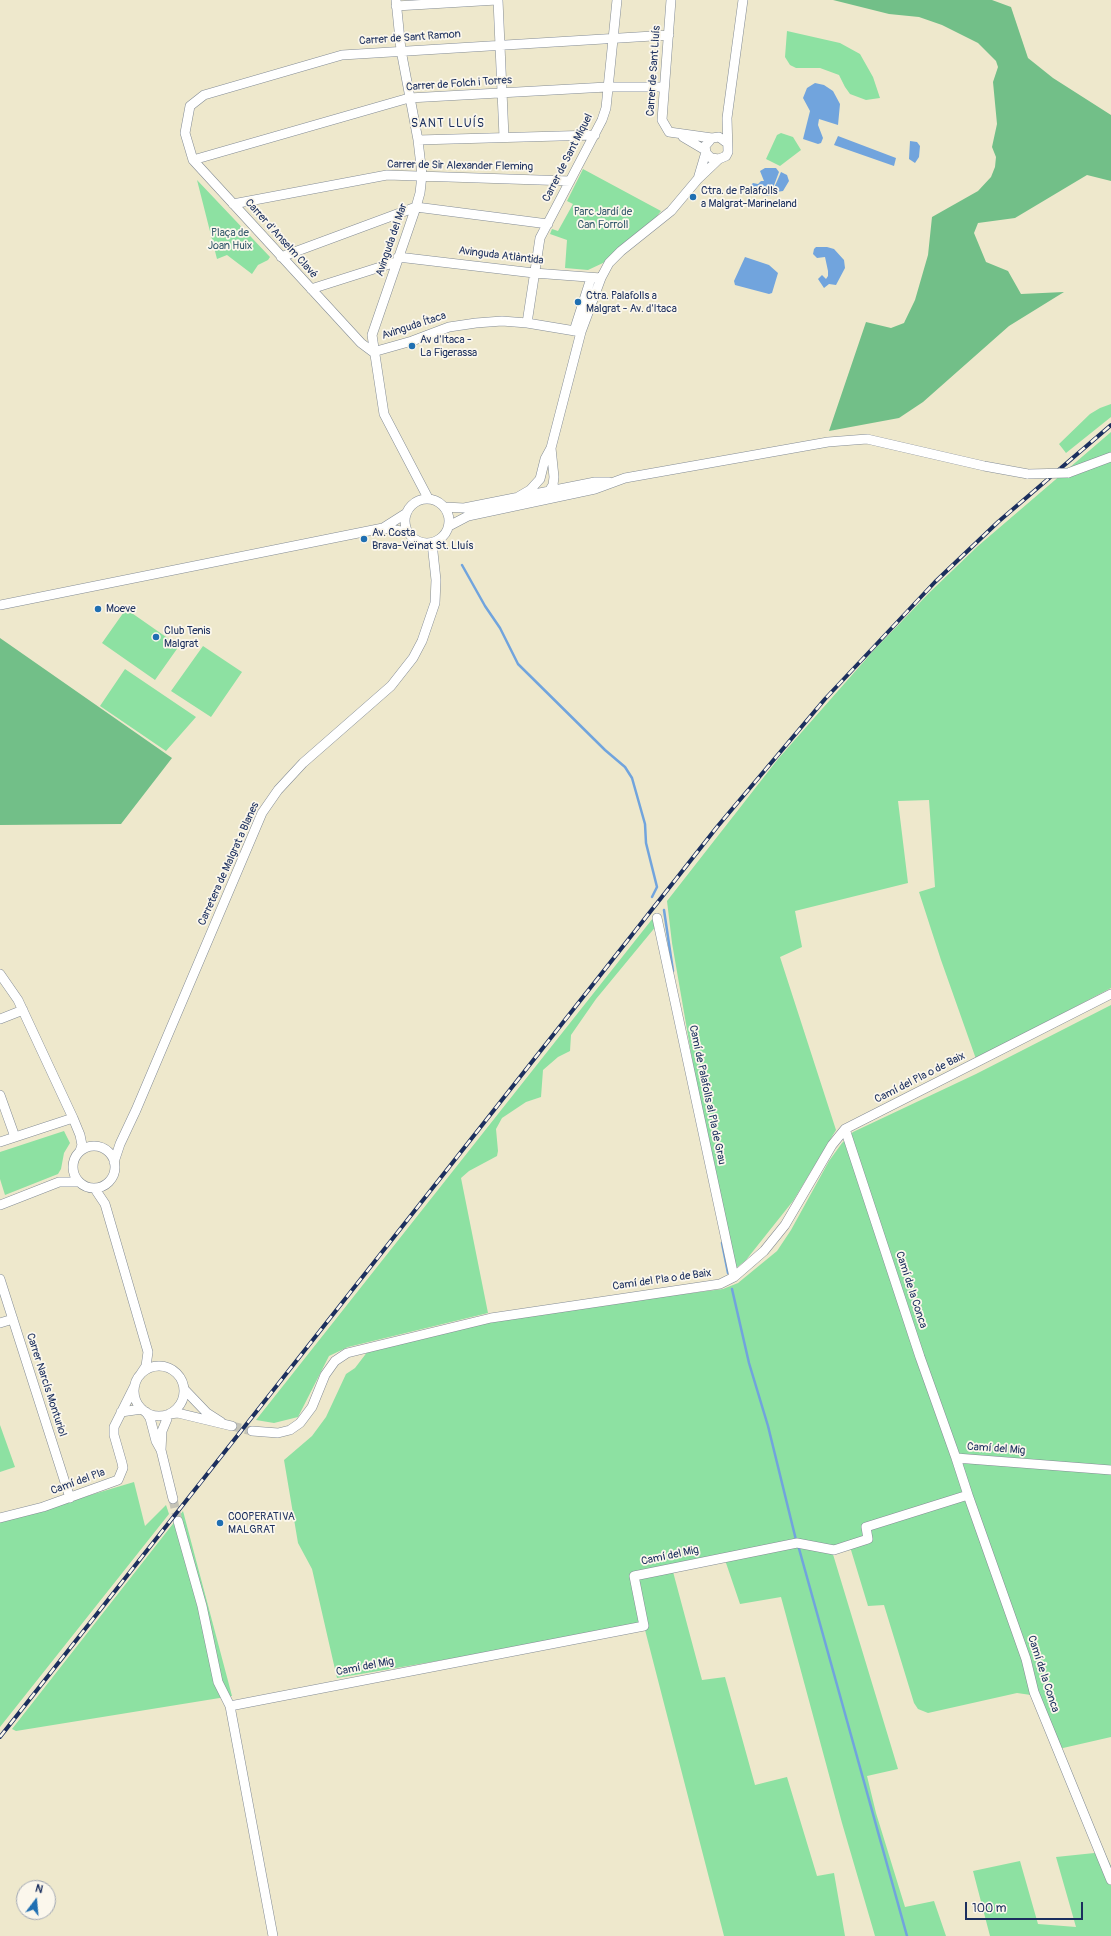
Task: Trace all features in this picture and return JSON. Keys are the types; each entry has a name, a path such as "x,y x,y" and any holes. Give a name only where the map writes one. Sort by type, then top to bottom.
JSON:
{"street":[{"path":"396,3 497,0 504,137"},
{"name":"Carrer de Sant Miquel","path":"527,323 540,238 595,135 606,108 617,0"},
{"name":"Carrer de Sant Lluís","path":"671,0 669,35 663,87 662,120 669,132 678,134 706,151"},
{"path":"512,506 519,501 544,497 553,485 554,471 552,448 577,332 596,278 609,263 671,211 698,180 728,152 727,118 743,0"},
{"name":"Avinguda del Mar","path":"396,3 409,98 418,140 422,175 420,193 416,207 372,335 373,352 384,414 428,498"},
{"name":"Carrer de Sant Ramon","path":"185,133 190,106 204,95 342,55 500,44 669,35"},
{"name":"Carrer de Folch i Torres","path":"193,160 409,98 607,87 663,87"},
{"path":"698,180 707,143 727,118"},
{"name":"Carrer d'Anselm Clavé","path":"185,133 193,160 311,290 361,343 373,352"},
{"path":"678,134 723,138 727,143"},
{"path":"418,140 595,135"},
{"path":"706,151 711,158 719,159"},
{"name":"Carrer de Sir Alexander Fleming","path":"233,204 387,175 570,181"},
{"path":"281,257 416,207 548,224"},
{"path":"311,290 397,260"},
{"name":"Avinguda Atlàntida","path":"397,260 596,278"},
{"name":"Avinguda Ítaca","path":"373,352 412,341 449,327 502,321 527,323 577,332"},
{"path":"449,526 468,516 592,490 610,482 634,476 828,442 866,439 984,466 1028,474 1068,473 1111,457"},
{"path":"518,497 530,490 540,479 545,460 552,448"},
{"path":"554,471 565,483 577,485"},
{"name":"Avinguda del Mar","path":"416,501 417,479"},
{"path":"540,479 543,488 558,493 579,489 592,490"},
{"path":"445,507 464,508 577,485 595,482 610,482"},
{"path":"428,498 438,501 445,507 449,516 449,526 446,534 440,540 432,543 419,542 407,532 404,524 406,514 410,507 416,501 428,498"},
{"path":"0,605 383,528 406,514"},
{"path":"383,528 407,532"},
{"name":"Carretera de Malgrat a Blanes","path":"114,1162 120,1144 136,1110 262,813 278,790 303,763 391,686 413,658 422,641 435,603 436,580 432,543"},
{"name":"Camí de Palafolls al Pla de Grau","path":"657,918 734,1277"},
{"path":"0,974 23,1010 80,1135 82,1145 80,1151 74,1159 72,1169 74,1176 87,1188 95,1188 107,1184"},
{"name":"Camí del Pla o de Baix","path":"252,1431 278,1433 290,1430 300,1423 312,1407 324,1375 335,1361 347,1353 491,1318 720,1284 734,1277 764,1251 785,1225 832,1145 845,1129 1111,994"},
{"path":"0,1019 23,1010"},
{"path":"0,1095 15,1137"},
{"path":"0,1142 73,1118"},
{"name":"Camí de la Conca","path":"845,1129 920,1357 956,1458"},
{"path":"80,1135 94,1146 104,1148 120,1144"},
{"path":"80,1151 94,1146"},
{"path":"104,1148 110,1153 114,1162 114,1174 107,1184 105,1204"},
{"path":"59,1182 69,1170 72,1169"},
{"path":"0,1205 59,1182 79,1182"},
{"path":"95,1188 105,1204 148,1352 146,1366 135,1385 135,1398 150,1418 156,1441 161,1450 173,1499"},
{"name":"Carrer Narcís Monturiol","path":"0,1279 70,1498"},
{"path":"0,1323 13,1319"},
{"path":"148,1352 165,1367 178,1374 184,1389 181,1404 168,1414 162,1431 161,1450"},
{"path":"140,1376 147,1370 156,1366 165,1367"},
{"name":"Camí del Pla","path":"0,1518 70,1498 118,1480 120,1477 122,1463 114,1435 116,1422 135,1385"},
{"path":"121,1412 144,1411 156,1416 178,1414 228,1425 207,1413 184,1389"},
{"name":"Camí del Mig","path":"230,1706 644,1626 634,1576 797,1543 834,1550 868,1539 866,1527 968,1495 956,1458 1111,1470"},
{"name":"Camí de la Conca","path":"968,1495 1026,1659 1034,1692 1111,1880"},
{"path":"178,1521 202,1606 218,1682 230,1706 274,1936"}],"green space":[{"path":"833,0 992,0 1011,7 1028,58 1053,78 1111,115 1111,181 1087,175 1015,218 978,223 974,233 986,262 1008,271 1021,294 1064,292 1009,326 923,402 899,418 829,431 866,322 891,328 904,323 915,300 928,255 932,217 978,191 991,177 995,167 996,157 992,147 997,124 993,82 998,67 996,61 978,43 942,25 919,17 889,14"},
{"path":"787,31 840,43 860,54 873,77 880,98 866,100 850,94 839,75 820,68 796,68 790,65 785,57"},
{"path":"781,133 793,137 801,150 780,166 766,159 777,135"},
{"name":"Parc Jardí de Can Forroll","path":"583,169 661,211 652,222 603,263 588,270 565,268 567,240 550,234 552,229 558,231 573,204 567,201"},
{"name":"Plaça de Joan Huix","path":"197,180 270,257 268,260 258,265 252,274 227,255 217,259"},
{"path":"1111,404 1111,417 1066,453 1059,444 1090,414"},
{"path":"1111,432 1111,988 976,1059 919,892 935,887 929,800 898,801 908,883 795,911 802,947 780,957 836,1130 793,1201 746,1260 735,1269 699,1099 672,943 667,901 778,759 874,650 930,592 978,546"},
{"path":"126,609 179,646 155,680 102,643"},
{"path":"0,638 172,758 121,824 0,825"},
{"path":"203,646 242,672 211,717 171,691"},
{"path":"125,669 196,717 166,751 100,706"},
{"path":"653,918 657,925 596,999 571,1035 570,1051 558,1057 543,1070 541,1097 526,1102 502,1118 496,1129 497,1156 469,1171 461,1178 488,1313 348,1347 329,1356 298,1417 274,1423 256,1420"},
{"path":"1111,1005 1111,1737 1063,1748 1055,1748 1031,1695 1017,1693 928,1713 918,1709 914,1703 884,1605 868,1606 851,1550 832,1551 898,1769 867,1776 876,1813 905,1907 934,1901 946,1936 875,1936 842,1823 781,1597 740,1604 725,1560 672,1568 702,1680 725,1677 755,1785 787,1777 817,1876 834,1873 845,1936 724,1936 644,1626 337,1678 312,1569 298,1543 284,1460 312,1436 326,1417 346,1374 355,1368 368,1351 491,1321 590,1306 723,1289 738,1283 777,1251 791,1230 829,1161 842,1143 853,1132 976,1074"},
{"path":"64,1131 70,1143 64,1153 61,1169 58,1174 5,1195 0,1179 0,1152"},
{"path":"0,1425 15,1467 0,1472"},
{"path":"134,1482 145,1526 166,1505 169,1514 0,1727 0,1522"},
{"path":"183,1511 232,1696 16,1731 12,1729"},
{"path":"1104,1852 1111,1866 1111,1936 990,1936 973,1871 1020,1861 1038,1924 1076,1927 1056,1857"}],"water":[{"path":"815,83 824,85 833,91 840,104 838,125 819,119 818,125 823,138 821,143 818,144 803,139 810,111 803,98 807,88"},
{"path":"838,136 896,158 894,166 834,145"},
{"path":"910,141 917,142 920,146 919,157 915,163 909,159"},
{"path":"765,168 776,168 779,172 770,196 760,195 751,185 753,183 758,184 761,181 764,181 760,171"},
{"path":"781,172 787,175 789,181 783,191 776,192 774,188"},
{"path":"816,247 827,247 834,249 844,260 845,268 836,285 829,284 824,288 818,279 822,275 826,279 828,276 828,271 825,257 817,258 813,254"},
{"path":"745,257 769,265 778,273 772,293 769,294 735,285 734,281"}],"waterway":[{"path":"462,565 485,606 500,628 518,664 605,750 625,767 632,778 645,824 646,843 657,887 652,897"},
{"path":"664,910 673,971"},
{"path":"722,1243 728,1273"},
{"path":"732,1289 749,1363 768,1426 796,1540"},
{"path":"798,1545 907,1936"}],"tunnel":[{"path":"232,1426 252,1431"},
{"path":"173,1499 178,1521"}],"railway":[{"path":"0,1737 717,827 825,699 935,582 998,522 1111,425"}],"place":[{"name":"Ctra. de Palafolls a Malgrat-Marineland","path":"693,197"},
{"name":"Ctra. Palafolls a Malgrat - Av. d'Itaca","path":"578,302"},
{"name":"Av d'Itaca - La Figerassa","path":"412,346"},
{"name":"Av. Costa Brava-Veïnat St. Lluís","path":"364,539"},
{"name":"Moeve","path":"98,609"},
{"name":"Club Tenis Malgrat","path":"156,637"},
{"name":"COOPERATIVA MALGRAT","path":"220,1523"}],"district":[{"name":"SANT LLUÍS","path":"448,124"}]}
